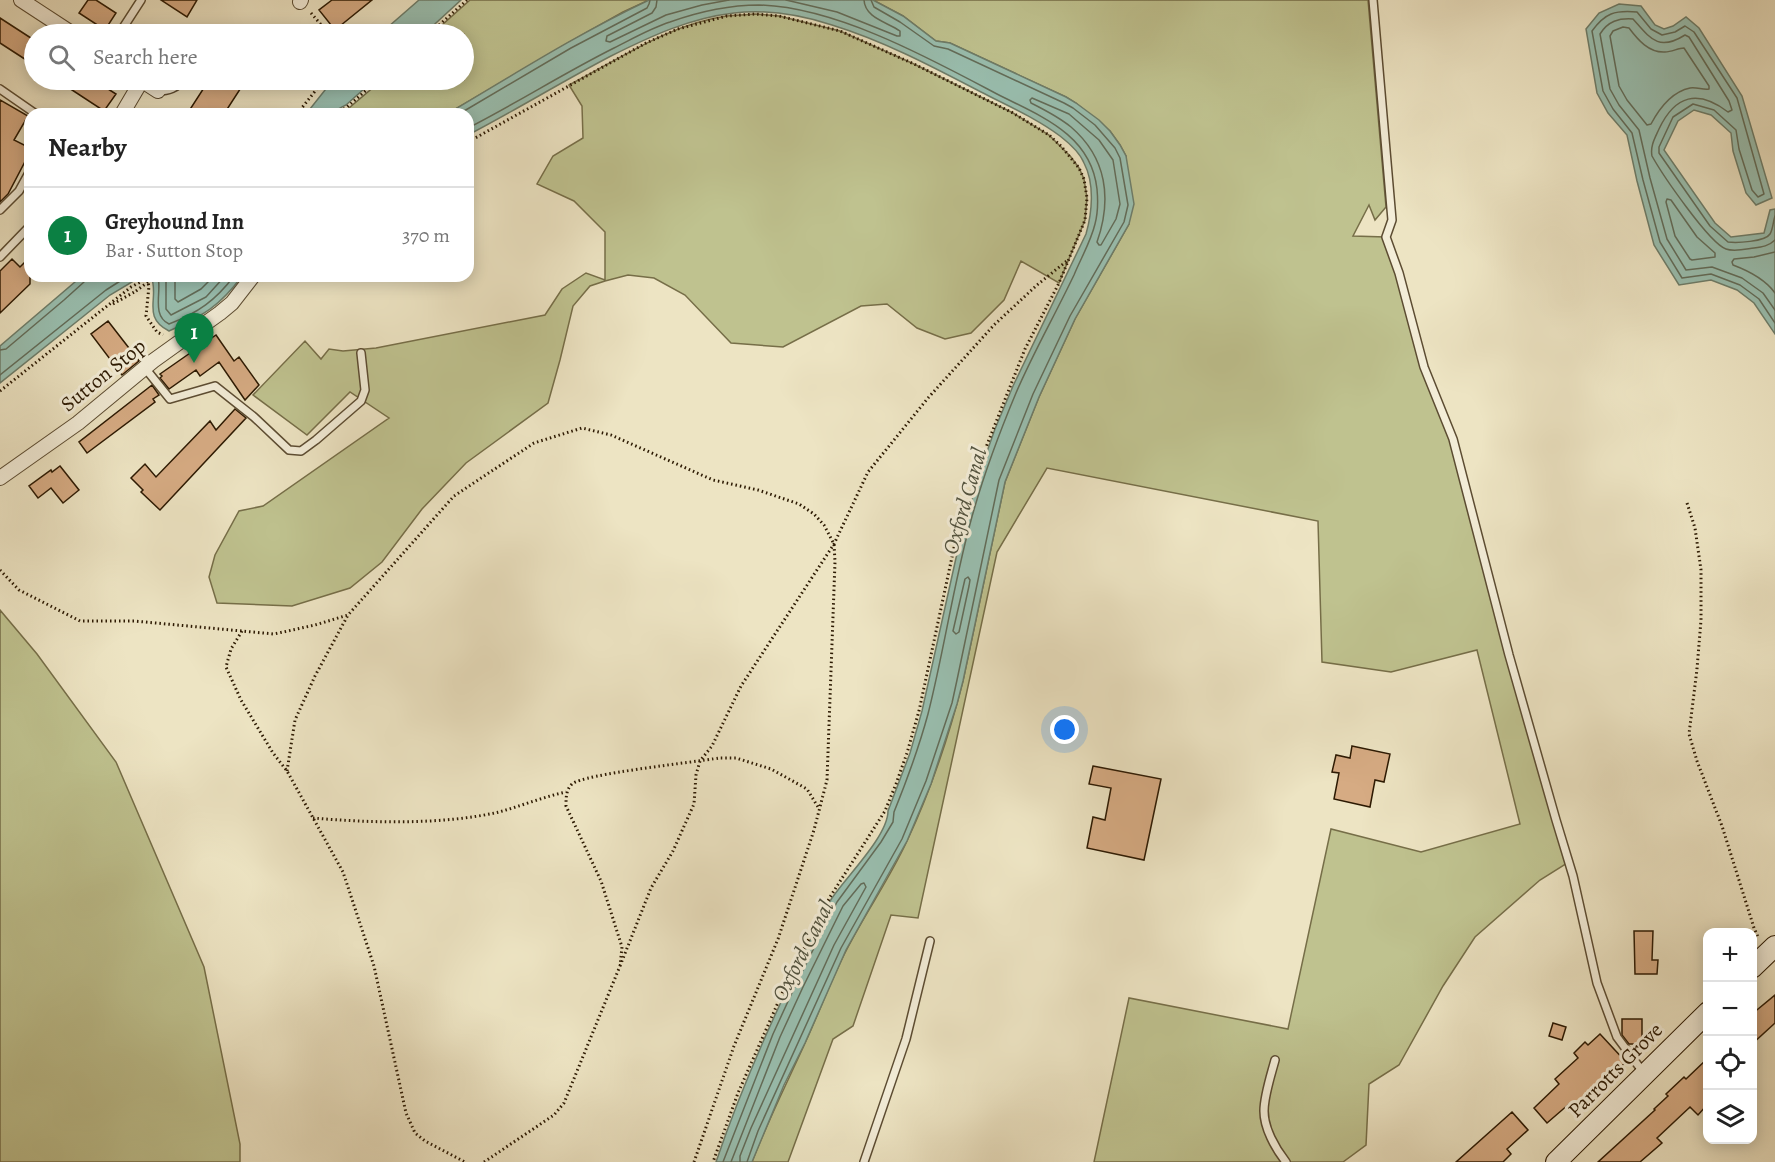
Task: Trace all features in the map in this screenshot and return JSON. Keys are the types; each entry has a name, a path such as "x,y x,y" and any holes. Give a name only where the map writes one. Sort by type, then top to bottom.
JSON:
{"main road":[{"path":"1757,960 1768,943"},
{"name":"Parrotts Grove","path":"1556,1162 1703,1016"}],"street":[{"path":"21,0 58,24"},
{"path":"126,108 136,90"},
{"name":"Sutton Stop","path":"0,478 78,423 145,368 220,313 232,303 248,282"}],"lane":[{"path":"125,24 141,0"},
{"path":"1373,0 1392,220 1386,237 1399,273 1424,367 1453,439 1509,655 1573,876 1598,983 1617,1037 1645,1074"},
{"path":"0,88 28,108"},
{"path":"158,91 169,90"},
{"path":"0,210 19,191 24,182"},
{"path":"0,257 24,232"},
{"path":"145,368 170,399 215,386 254,417 288,450 301,451 362,401 365,390 361,353"},
{"path":"864,1162 906,1039 930,941"},
{"path":"1275,1060 1264,1109 1265,1121 1271,1138 1286,1162"}],"path":[{"path":"440,24 467,0"},
{"path":"300,1 321,24"},
{"path":"474,139 629,52 678,29 727,16 755,14 778,16 840,31 914,64 1013,113 1049,135 1061,146 1079,168 1084,179 1087,198 1085,220 1069,259 1025,349 979,465 955,543 919,711 896,784 885,811 830,897 788,980 738,1093 713,1162"},
{"path":"302,108 316,90"},
{"path":"345,108 367,90"},
{"path":"484,1162 554,1115 564,1103 651,888 673,851 694,804 696,775 700,761 712,746 741,686 834,544 867,472 994,325 1069,259"},
{"path":"0,391 139,282"},
{"path":"103,309 148,282"},
{"path":"148,282 146,316 157,332 168,337"},
{"path":"287,771 295,720 315,676 348,615 454,496 534,443 582,428 611,435 713,480 758,490 799,504 814,514 824,525 834,544 835,562 827,780 814,830 778,939 734,1046 694,1162"},
{"path":"1687,503 1695,528 1701,570 1701,620 1689,734 1722,826 1754,928 1768,943"},
{"path":"0,570 19,590 80,621 134,621 274,634 348,615"},
{"path":"243,631 231,649 226,667 241,700 273,753 287,771 343,872 374,966 406,1113 415,1133 425,1141 465,1162"},
{"path":"620,966 622,947 615,922 601,881 566,806 566,792 573,783 599,775 719,758 736,758 771,769 807,789 819,808"},
{"path":"313,818 341,821 399,821 460,818 499,812 566,792"}],"green space":[{"path":"470,0 649,0 623,12 457,108 349,108 370,90 474,90 474,24 443,24"},
{"path":"873,0 1368,0 1386,207 1375,220 1369,205 1353,236 1386,237 1424,367 1453,439 1569,862 1540,880 1475,937 1443,986 1399,1065 1369,1084 1366,1145 1343,1162 1094,1162 1129,998 1288,1029 1331,829 1421,852 1520,824 1477,650 1391,672 1322,662 1318,521 1047,468 997,552 918,918 891,915 853,1026 833,1039 788,1162 752,1162 854,935 886,882 916,822 932,782 963,681 1005,482 1039,397 1075,319 1129,224 1126,156 1110,131 1066,97 950,43 936,41 903,16"},
{"path":"755,14 779,16 840,31 914,64 1013,113 1049,135 1079,168 1084,179 1087,198 1085,220 1059,283 1021,261 1004,300 971,333 945,339 917,328 887,304 861,306 783,347 731,343 685,295 654,278 628,275 590,286 573,306 548,403 466,463 422,509 382,562 350,588 292,606 217,603 209,577 215,555 239,511 263,506 389,418 350,392 307,435 253,395 305,341 321,359 329,349 343,351 376,348 545,315 562,289 586,273 605,280 605,232 574,201 537,184 553,156 583,138 582,106 569,85 645,44 685,26 727,16"},
{"path":"0,610 37,654 116,762 204,967 240,1144 240,1162 0,1162"}],"water":[{"path":"419,0 461,0 435,24 391,24"},
{"path":"649,0 873,0 903,16 936,41 950,43 1066,97 1099,120 1110,131 1126,156 1134,204 1129,224 1075,319 1039,397 1005,482 963,681 931,784 907,841 846,950 784,1085 752,1162 716,1162 754,1062 819,922 832,898 874,844 886,821 922,711 956,558 978,477 1013,386 1086,234 1091,208 1090,180 1077,152 1060,136 1032,118 926,64 851,31 820,21 784,14 759,12 718,15 671,29 611,56 474,132 474,108 457,108 572,40"},
{"path":"1619,4 1641,6 1655,25 1664,29 1686,17 1699,28 1742,96 1772,198 1756,205 1746,193 1733,151 1731,133 1711,115 1694,110 1678,121 1664,150 1715,223 1731,237 1764,233 1770,210 1775,209 1775,334 1754,303 1737,290 1711,280 1679,285 1654,245 1627,135 1608,113 1597,93 1586,29 1599,13"},
{"path":"325,90 363,90 340,108 311,108"},
{"path":"75,282 132,282 110,295 0,383 0,346"},
{"path":"152,282 237,282 210,309 169,331 161,325 153,313"}],"building":[{"path":"88,0 96,0 116,13 109,24 96,24 79,13"},
{"path":"161,0 197,0 187,17"},
{"path":"332,0 372,0 342,24 330,24 319,10"},
{"path":"0,18 24,34 24,59 0,43"},
{"path":"72,90 110,90 116,94 106,108 99,108"},
{"path":"203,90 240,90 228,108 191,108"},
{"path":"0,100 24,114 24,123 14,140 24,145 24,163 8,194 0,202"},
{"path":"12,259 20,267 24,263 24,282 30,282 30,284 0,313 0,271"},
{"path":"108,321 139,361 122,375 91,334"},
{"path":"216,335 234,361 239,357 259,385 245,400 219,362 200,376 196,370 169,389 160,378 162,376 160,374"},
{"path":"152,385 159,395 153,399 155,402 87,453 79,442"},
{"path":"235,409 246,418 160,510 141,492 143,490 131,478 145,464 156,477 210,421 216,430"},
{"path":"60,466 79,490 63,503 51,488 38,498 29,486"},
{"path":"1352,746 1390,754 1384,782 1375,780 1370,807 1334,799 1339,773 1332,772 1336,755 1350,758"},
{"path":"1093,766 1161,779 1144,860 1087,848 1093,817 1105,820 1111,788 1089,784"},
{"path":"1634,931 1653,931 1652,960 1658,960 1657,974 1635,974"},
{"path":"1775,995 1775,1023 1757,1039 1757,1036 1757,1010"},
{"path":"1622,1019 1642,1019 1642,1044 1629,1044 1622,1035"},
{"path":"1553,1023 1566,1027 1562,1040 1549,1036"},
{"path":"1600,1034 1626,1062 1572,1108 1569,1104 1547,1123 1534,1108 1559,1084 1555,1079 1578,1058 1574,1053 1585,1042 1588,1045"},
{"path":"1703,1063 1703,1109 1698,1115 1690,1107 1657,1138 1662,1143 1640,1162 1598,1162 1655,1110 1668,1096 1666,1094 1684,1077 1686,1079"},
{"path":"1512,1112 1528,1130 1507,1149 1511,1154 1503,1162 1456,1162"}],"place":[{"name":"Greyhound Inn","path":"194,363"}],"water label":[{"name":"Oxford Canal","path":"965,501"},
{"name":"Oxford Canal","path":"803,951"}]}
